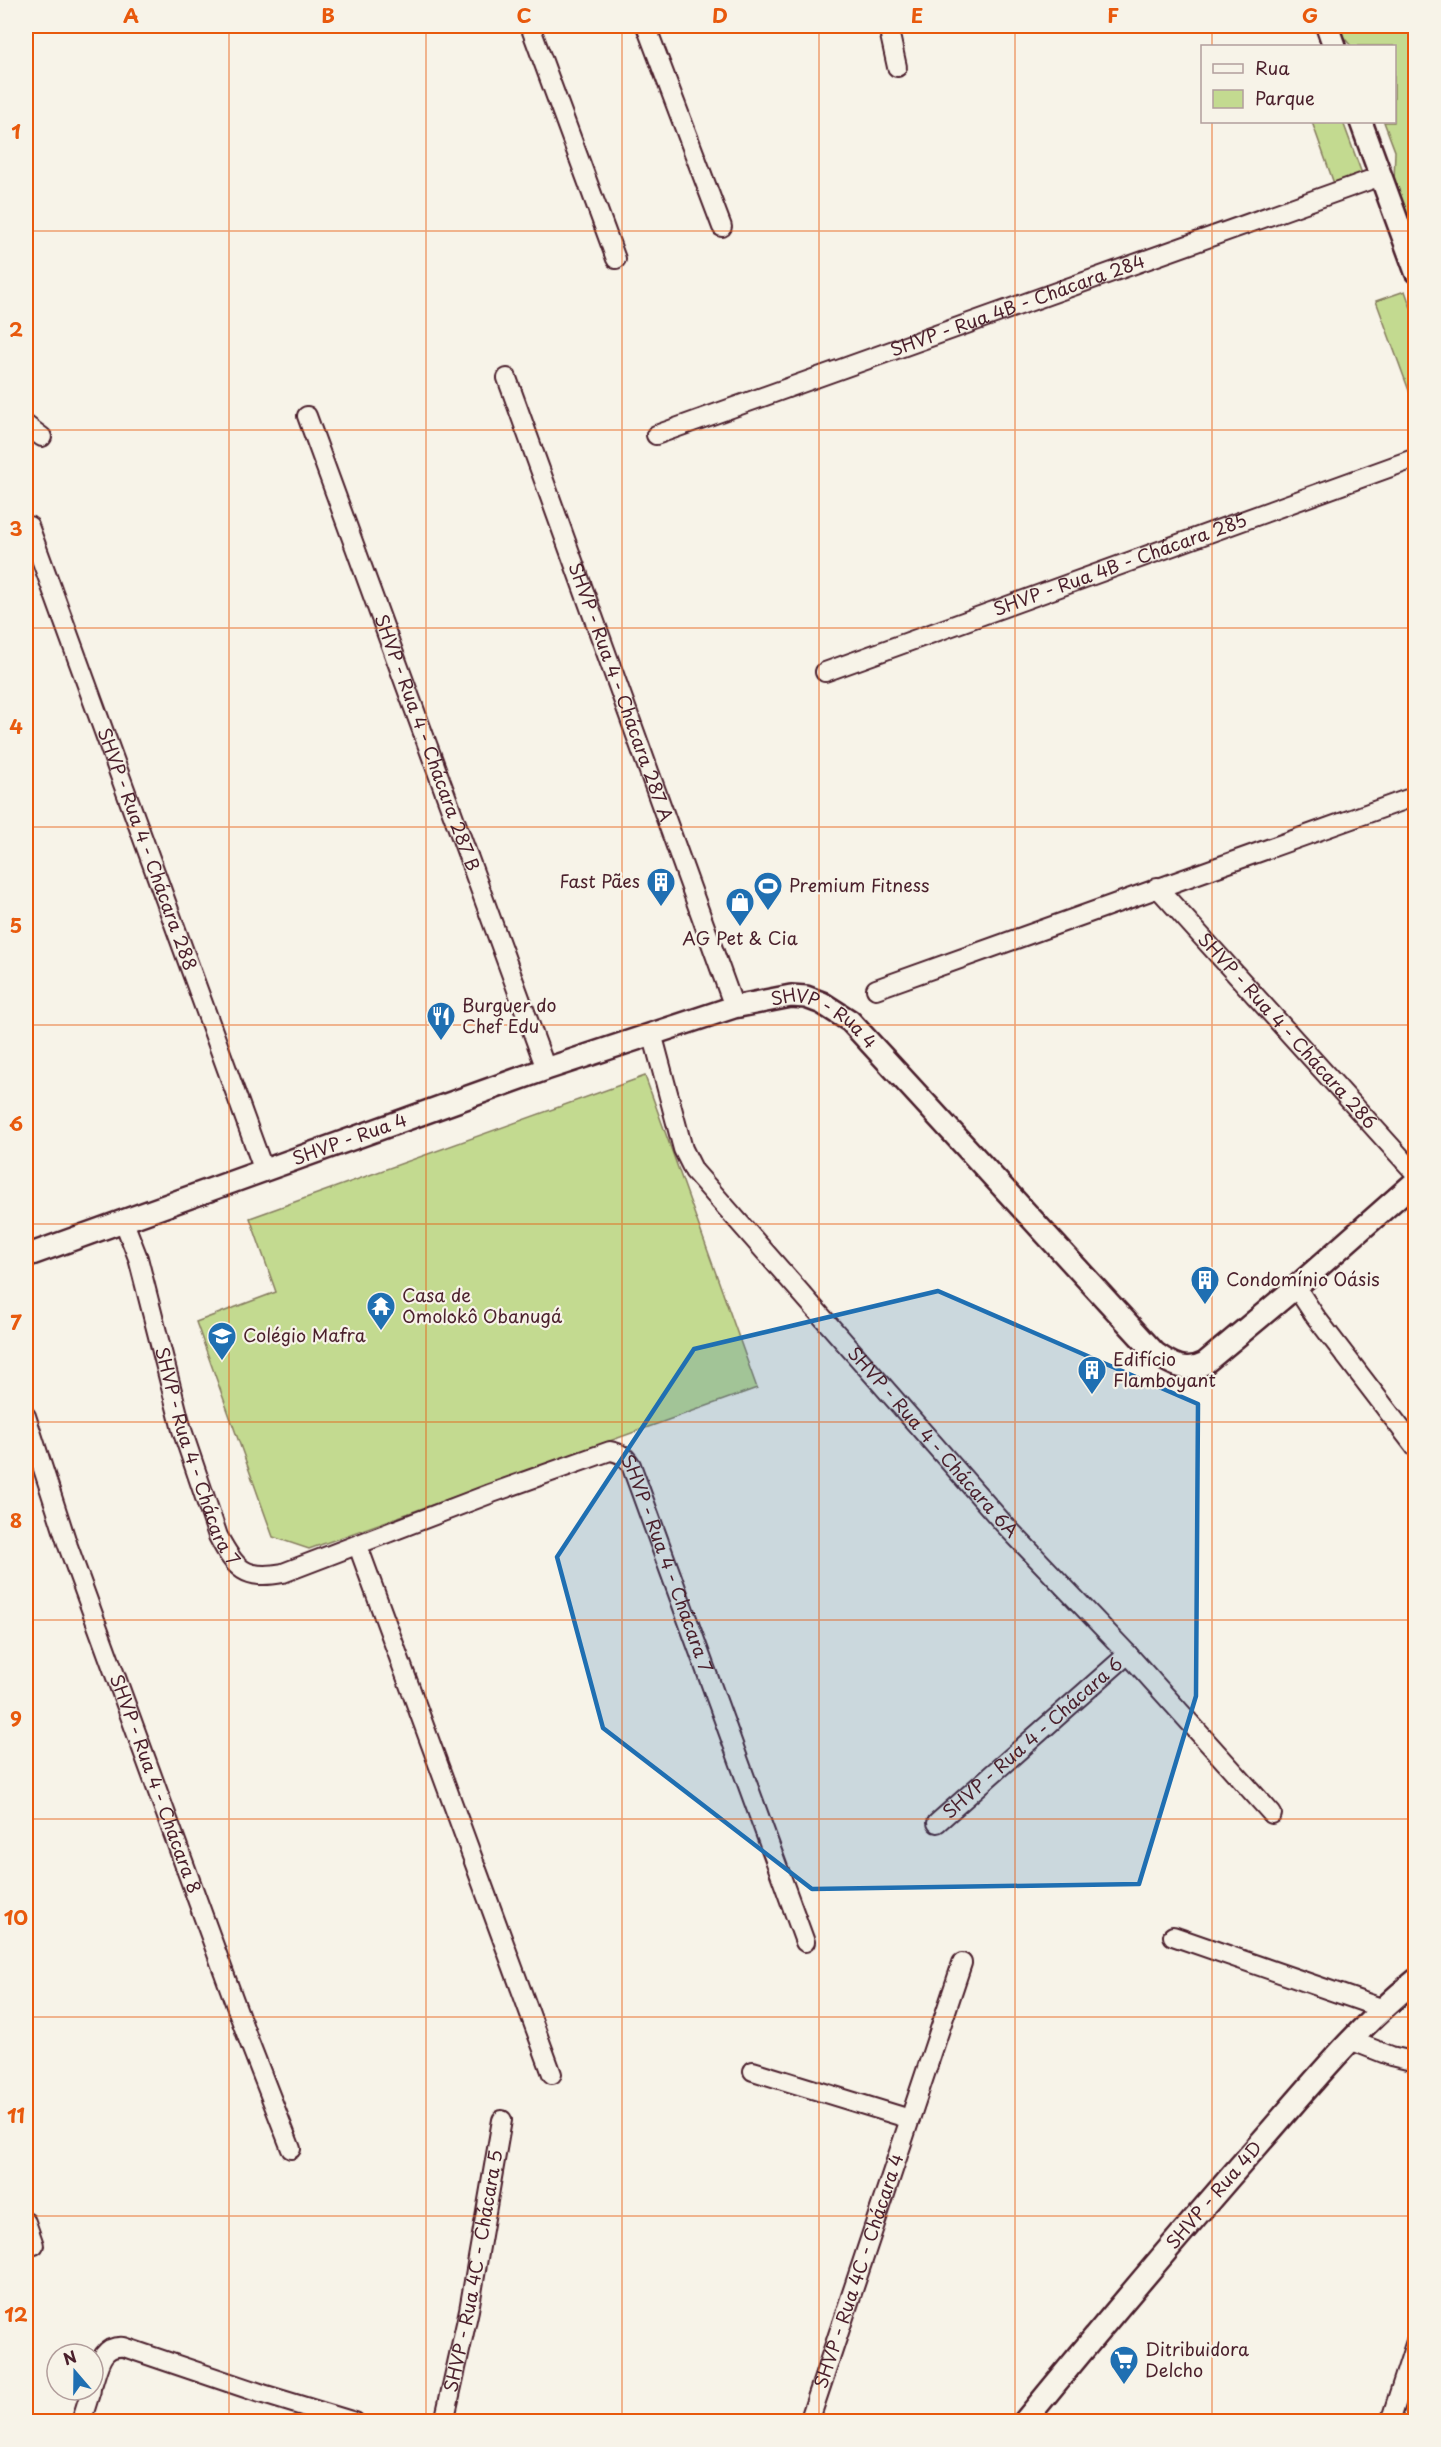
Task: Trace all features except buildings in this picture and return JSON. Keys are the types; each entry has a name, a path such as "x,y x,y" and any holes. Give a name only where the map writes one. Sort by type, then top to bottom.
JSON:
{"street":[{"path":"530,26 616,259"},
{"path":"646,26 722,227"},
{"path":"888,26 897,67"},
{"path":"1327,26 1334,45"},
{"path":"1361,123 1416,272"},
{"name":"SHVP - Rua 4B - Chácara 284","path":"656,435 1381,176"},
{"name":"SHVP - Rua 4 - Chácara 287 A","path":"507,378 734,1007"},
{"name":"SHVP - Rua 4 - Chácara 287 B","path":"307,416 546,1069"},
{"path":"26,425 42,437"},
{"name":"SHVP - Rua 4B - Chácara 285","path":"825,672 1416,458"},
{"name":"SHVP - Rua 4 - Chácara 288","path":"29,526 264,1171"},
{"path":"876,989 1416,795"},
{"name":"SHVP - Rua 4 - Chácara 286","path":"1157,887 1416,1174"},
{"name":"SHVP - Rua 4","path":"26,1256 546,1069 734,1007 791,996 806,996 822,1002 850,1021 1155,1353 1170,1364 1194,1369 1205,1363 1296,1287 1416,1181"},
{"name":"SHVP - Rua 4 - Chácara 6A","path":"652,1033 683,1149 694,1171 1004,1524 1128,1654 1272,1814"},
{"name":"SHVP - Rua 4 - Chácara 7","path":"124,1222 138,1258 182,1430 218,1536 227,1553 251,1576 262,1577 283,1573 492,1493 610,1451 620,1453 626,1458 631,1465 805,1942"},
{"path":"1296,1287 1315,1316 1416,1448"},
{"name":"SHVP - Rua 4 - Chácara 8","path":"26,1416 68,1546 247,2036 291,2149"},
{"path":"358,1545 552,2074"},
{"name":"SHVP - Rua 4 - Chácara 6","path":"937,1824 1128,1654"},
{"path":"1173,1936 1381,2008"},
{"name":"SHVP - Rua 4C - Chácara 4","path":"809,2421 962,1964"},
{"name":"SHVP - Rua 4D","path":"1024,2421 1177,2238 1350,2040 1381,2008 1416,1980"},
{"path":"1350,2040 1391,2056 1416,2062"},
{"path":"753,2071 910,2120"},
{"name":"SHVP - Rua 4C - Chácara 5","path":"444,2421 469,2310 502,2120"},
{"path":"26,2222 34,2245"},
{"path":"1390,2421 1416,2341"},
{"path":"105,2352 116,2346 124,2347 263,2394 355,2421"},
{"path":"81,2421 87,2402"}],"highlighted area":[{"path":"938,1291 1198,1404 1196,1696 1139,1884 812,1889 603,1728 557,1557 694,1349"}],"green space":[{"path":"1338,26 1415,26 1415,241 1394,182 1395,151 1384,123 1396,123 1396,45 1350,45"},
{"path":"1312,123 1343,123 1365,182 1337,192"},
{"path":"1405,291 1415,319 1415,407 1376,301"},
{"path":"645,1076 757,1388 309,1549 273,1537 196,1322 276,1292 250,1218"}],"place":[{"name":"Fast Pães","path":"661,908"},
{"name":"Premium Fitness","path":"768,912"},
{"name":"AG Pet & Cia","path":"740,928"},
{"name":"Burguer do Chef Edu","path":"441,1042"},
{"name":"Condomínio Oásis","path":"1205,1306"},
{"name":"Casa de Omolokô Obanugá","path":"381,1332"},
{"name":"Colégio Mafra","path":"222,1362"},
{"name":"Edifício Flamboyant","path":"1092,1396"},
{"name":"Ditribuidora Delcho","path":"1124,2386"}]}
